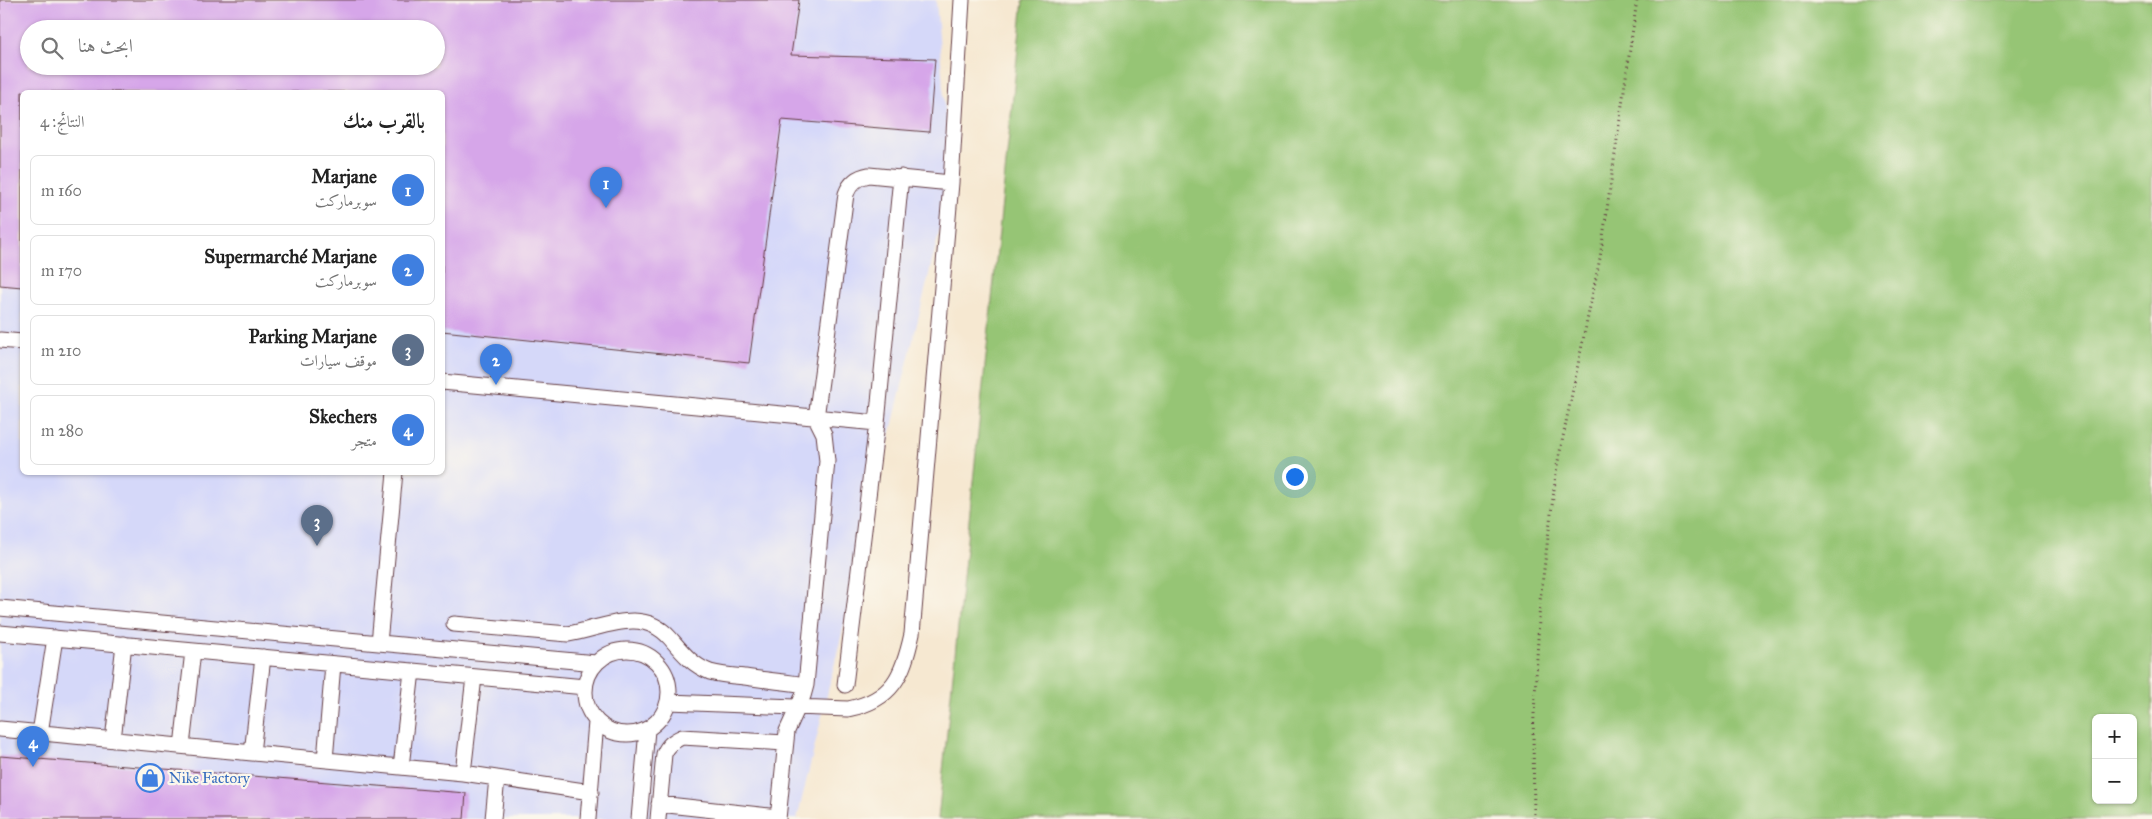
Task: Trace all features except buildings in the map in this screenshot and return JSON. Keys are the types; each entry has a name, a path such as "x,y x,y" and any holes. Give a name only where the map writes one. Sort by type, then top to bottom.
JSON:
{"lane":[{"path":"669,702 848,709 867,705 879,699 895,682 906,659 912,634 951,183 962,0"},
{"path":"785,743 682,737 674,740 667,746 664,754 659,812 778,818 785,743 791,719 798,707 806,685 827,461 824,434 816,418 846,194 849,187 861,176 869,175 951,183"},
{"path":"845,684 878,423 901,177"},
{"path":"0,340 20,342"},
{"path":"445,382 878,423"},
{"path":"379,643 395,475"},
{"path":"0,608 596,663"},
{"path":"454,624 568,634 582,632 610,622 626,620 642,622 668,635 693,663 711,672 806,685"},
{"path":"0,633 585,687"},
{"path":"40,733 55,638"},
{"path":"114,740 124,644"},
{"path":"629,650 647,654 661,666 669,683 669,702 661,719 647,730 629,735 611,732 596,722 586,706 585,687 588,675 596,663 611,653 629,650"},
{"path":"182,746 193,651"},
{"path":"252,753 263,657"},
{"path":"325,760 334,664"},
{"path":"401,767 412,671"},
{"path":"463,773 474,677"},
{"path":"588,819 596,722"},
{"path":"0,729 463,773 591,792"},
{"path":"638,819 647,730"},
{"path":"493,819 498,778"}],"path":[{"path":"1534,819 1533,734 1540,601 1557,466 1600,258 1637,0"}],"shaded area":[{"path":"0,0 936,0 951,183 797,819 0,819"}],"green space":[{"path":"1023,0 2152,0 2152,819 938,819"}],"place":[{"name":"Marjane","path":"606,208"},
{"name":"Supermarché Marjane","path":"496,385"},
{"name":"Parking Marjane","path":"317,546"},
{"name":"Skechers","path":"33,767"},
{"name":"Nike Factory","path":"150,778"}]}
